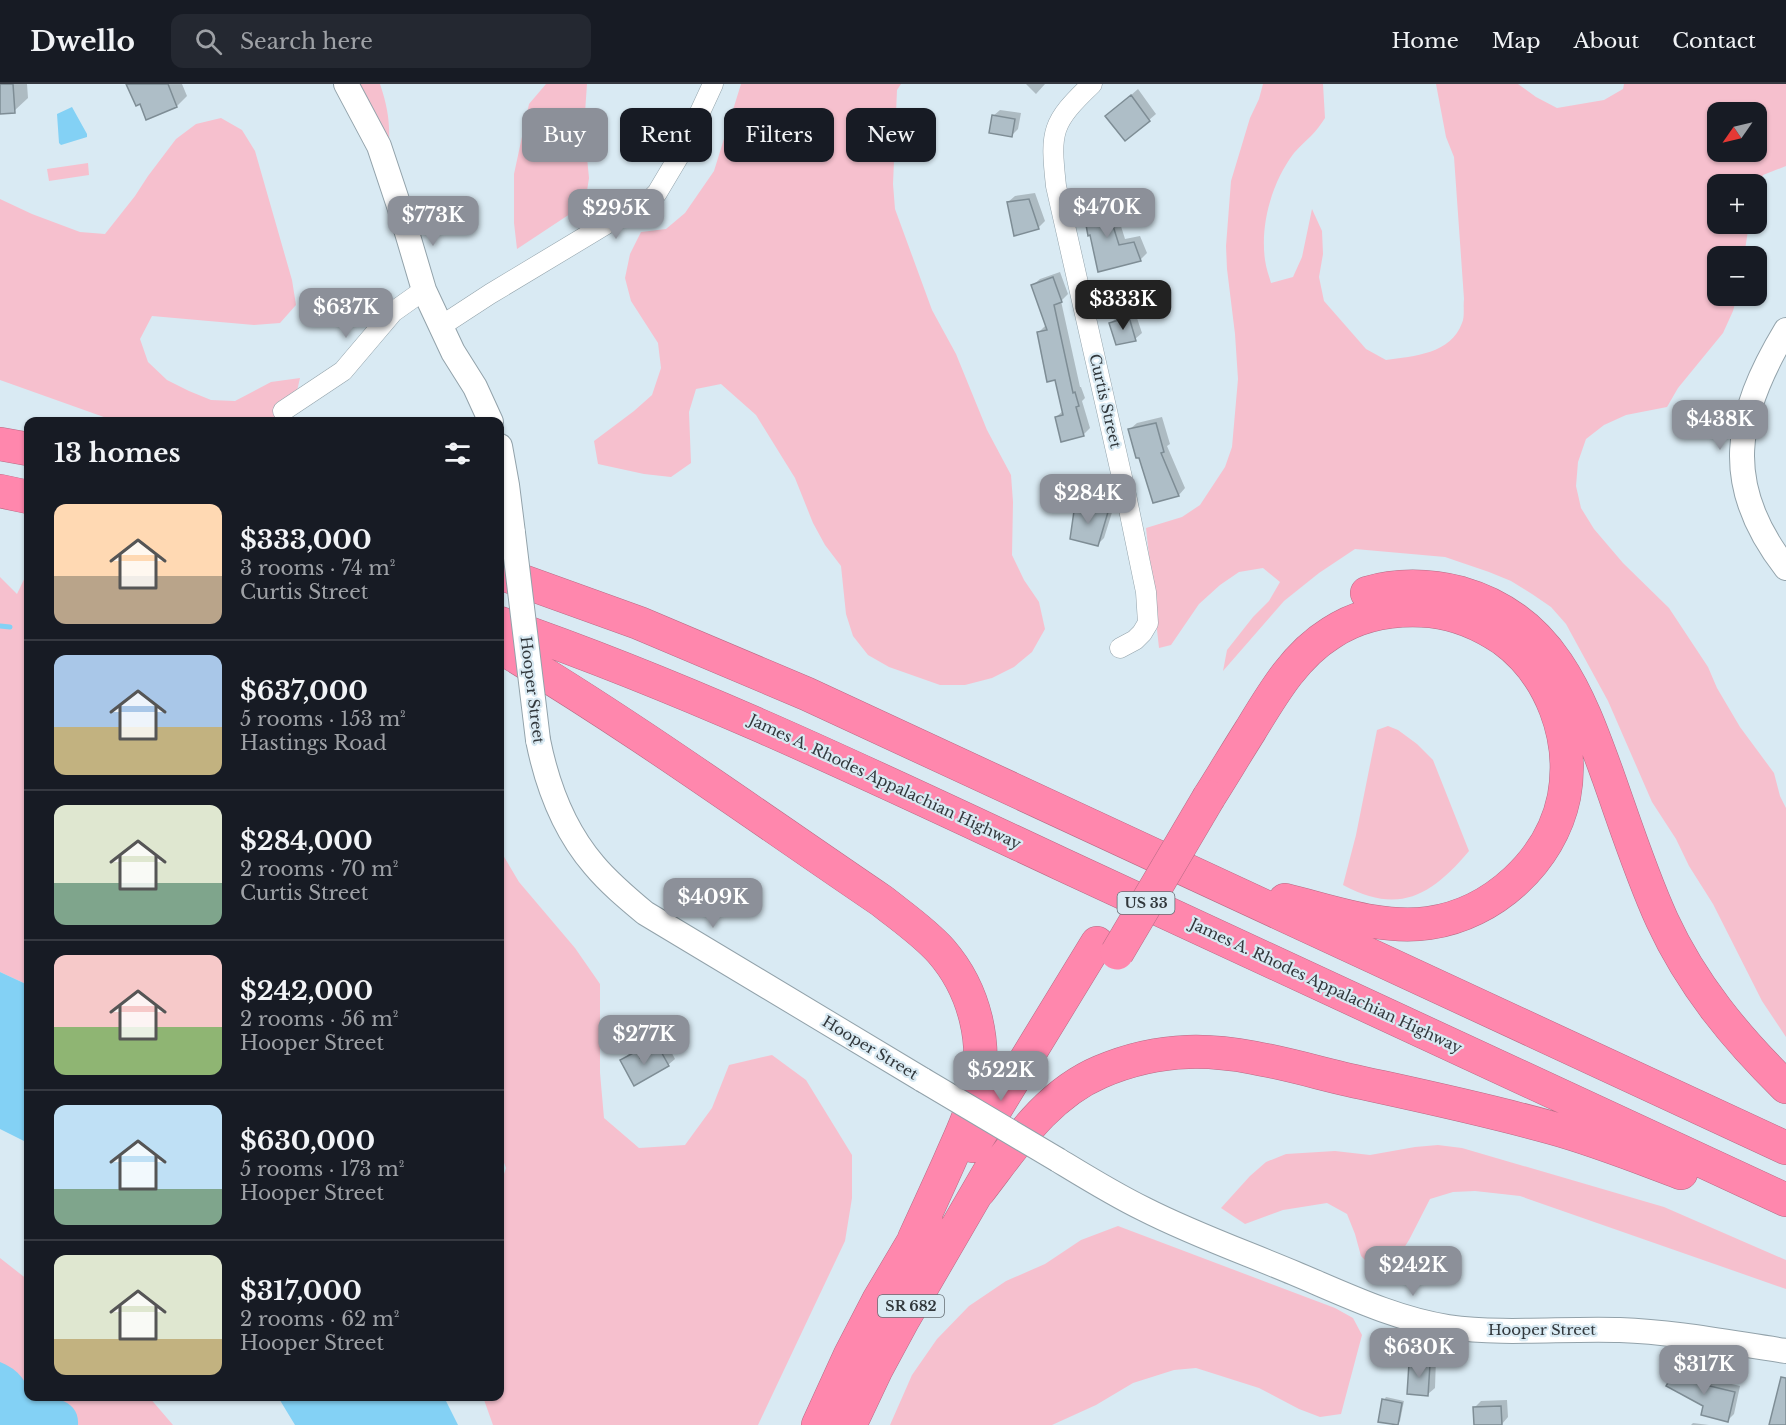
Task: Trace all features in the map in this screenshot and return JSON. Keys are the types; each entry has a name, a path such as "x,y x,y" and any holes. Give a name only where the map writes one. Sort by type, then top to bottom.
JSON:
{"highway":[{"path":"0,444 24,448"},
{"path":"0,491 24,496"},
{"path":"504,574 639,623 818,698 1786,1148"},
{"path":"979,1191 1107,948 1200,792 1253,684 1270,659 1293,633 1318,614 1349,598 1378,590 1412,586 1444,589 1473,597 1504,611 1528,629 1553,656 1572,686 1589,723 1647,886 1682,958 1719,1015 1786,1087"},
{"path":"1200,792 1288,673 1308,650 1330,633 1356,620 1381,612 1410,609 1439,612 1465,619 1490,630 1513,646 1534,669 1551,697 1562,728 1566,763 1564,797 1556,821 1542,849 1526,871 1504,891 1482,906 1457,917 1428,923 1399,924 1370,920 1213,883"},
{"name":"James A. Rhodes Appalachian Highway","path":"504,624 574,648 823,752 1786,1200"},
{"path":"504,649 628,728 882,901 941,951 957,974 970,1000 979,1031 981,1065 967,1123 914,1239"},
{"path":"914,1239 982,1133 1107,948"},
{"path":"979,1191 1034,1120 1052,1102 1071,1088 1098,1073 1123,1063 1152,1056 1190,1052 1256,1058 1507,1116 1601,1144 1786,1211"},
{"name":"SR 682","path":"850,1425 897,1330 979,1191"},
{"name":"SR 682","path":"818,1425 850,1354 914,1239"}],"street":[{"path":"346,84 379,146 424,290 453,352 475,387 489,417"},
{"path":"441,326 633,208 648,202 657,193 682,151 713,84"},
{"name":"Curtis Street","path":"1092,84 1063,114 1055,128 1052,150 1056,186 1146,592 1148,623 1135,640 1120,648"},
{"path":"283,411 343,371 393,312 424,290"},
{"path":"1786,330 1770,356 1746,417 1741,450 1747,497 1757,525 1786,568"},
{"name":"Hooper Street","path":"504,469 538,740 544,771 555,802 572,835 593,865 645,913 1126,1200 1187,1229 1340,1292 1404,1316 1466,1329 1582,1329 1663,1333 1786,1351"}],"shaded area":[{"path":"360,84 380,84 388,115 389,147"},
{"path":"546,84 587,84 585,108 528,108"},
{"path":"741,84 901,84 897,90 896,108 846,108 846,162 894,162 895,209 932,310 956,354 987,430 1011,475 1012,555 1024,580 1039,602 1045,629 1032,652 1014,667 992,678 965,685 940,685 889,667 868,655 853,636 846,614 841,566 825,545 813,523 795,478 756,415 721,384 696,389 689,412 691,463 671,477 598,464 594,441 652,395 661,368 658,343 631,301 625,278 630,254 641,232 666,229 685,213 714,171 724,139 724,162 834,162 834,108 734,108"},
{"path":"1263,84 1323,84 1325,118 1286,164 1269,204 1264,232 1265,263 1271,283 1293,277 1302,257 1312,209 1322,231 1323,254 1319,277 1324,301 1366,349 1386,360 1419,355 1441,347 1457,333 1462,323 1464,299 1454,157 1446,137 1436,84 1518,84 1557,108 1604,100 1623,89 1624,84 1786,84 1786,166 1766,174 1707,174 1707,234 1747,234 1746,246 1707,246 1707,306 1734,306 1723,333 1678,388 1667,407 1626,415 1604,425 1586,439 1578,462 1576,486 1581,508 1594,529 1623,563 1669,608 1708,667 1717,688 1740,727 1774,773 1786,808 1786,1037 1762,1001 1713,904 1652,802 1608,701 1566,624 1551,607 1532,594 1511,581 1445,557 1355,549 1319,573 1284,601 1223,671 1227,650 1269,601 1280,582 1263,568 1239,572 1220,585 1199,604 1171,645 1159,648 1146,528 1182,517 1200,505 1225,467 1232,447 1238,379 1226,246 1231,181"},
{"path":"221,118 242,130 255,151 292,280 296,305 280,323 254,325 152,316 140,339 148,362 167,380 211,400 235,401 271,382 300,378 291,417 104,417 0,380 0,199 80,232 105,234 176,139 196,124"},
{"path":"522,137 522,162 587,162 589,178 585,204 517,249 514,223 514,174"},
{"path":"88,163 89,175 49,181 47,169"},
{"path":"0,577 17,594 24,579 24,983 0,972"},
{"path":"1388,726 1398,730 1417,744 1433,760 1469,851 1441,880 1413,896 1397,899 1381,899 1343,885 1356,835 1377,730"},
{"path":"504,857 519,882 575,948 600,984 600,1073 604,1118 639,1148 685,1145 712,1108 729,1065 772,1055 806,1080 852,1155 852,1198 845,1241 758,1425 493,1425 484,1401 504,1401 504,1174 506,1168 504,1163"},
{"path":"1438,1145 1462,1148 1664,1207 1786,1260 1786,1289 1520,1196 1475,1191 1453,1192 1430,1199 1397,1259 1377,1272 1361,1256 1347,1214 1327,1203 1283,1210 1245,1224 1221,1208 1266,1162 1286,1154 1335,1151 1370,1155"},
{"path":"1118,1226 1335,1308 1353,1318 1362,1335 1341,1414 1320,1417 1259,1388 1196,1368 1174,1370 1133,1383 1096,1405 1052,1425 890,1425 912,1375 937,1339 969,1306 1006,1281 1045,1264 1081,1240"},
{"path":"0,1258 24,1277 24,1401 152,1401 173,1425 0,1425"}],"water":[{"path":"72,107 87,137 61,145 57,114"},
{"path":"0,972 24,983 24,1141 0,1129"},
{"path":"0,1362 11,1367 23,1379 24,1401 64,1401 74,1409 78,1425 0,1425"},
{"path":"280,1401 446,1401 458,1425 295,1425"}],"building":[{"path":"0,84 13,84 15,113 0,114"},
{"path":"126,84 168,84 177,107 146,120 140,104 136,106"},
{"path":"1131,95 1150,121 1125,141 1105,116"},
{"path":"992,115 1015,119 1012,137 989,133"},
{"path":"1029,199 1039,229 1014,236 1007,202"},
{"path":"1105,200 1119,245 1134,242 1141,261 1098,272 1082,203"},
{"path":"1053,277 1062,302 1054,305 1073,393 1075,392 1079,406 1076,407 1084,436 1061,442 1055,417 1063,415 1055,380 1047,382 1037,332 1047,330 1031,285"},
{"path":"1129,317 1136,341 1116,345 1109,323"},
{"path":"1156,423 1164,452 1161,453 1179,496 1153,503 1128,429"},
{"path":"1075,504 1108,512 1098,546 1070,539"},
{"path":"659,1048 669,1066 634,1086 620,1060 637,1051 640,1058"},
{"path":"1409,1363 1430,1364 1428,1396 1407,1394"},
{"path":"1677,1368 1695,1378 1693,1382 1735,1392 1728,1422 1701,1415 1703,1406 1666,1386"},
{"path":"1781,1377 1786,1378 1786,1425 1769,1425"},
{"path":"1382,1399 1402,1403 1398,1425 1378,1422"},
{"path":"1501,1406 1502,1425 1474,1425 1473,1407"}],"waterway":[{"path":"0,626 10,627"}]}
